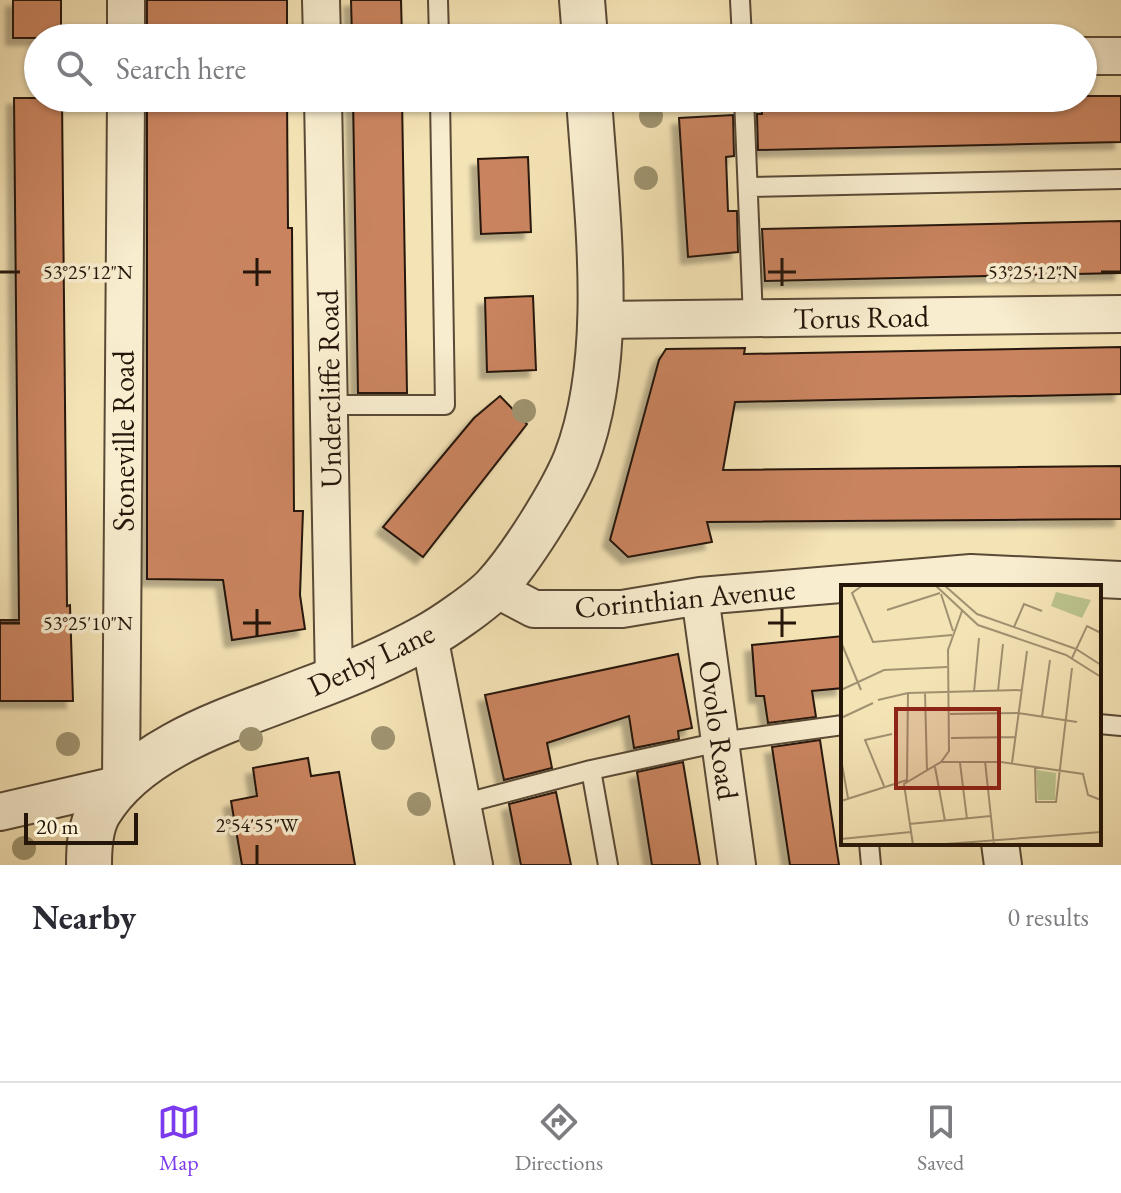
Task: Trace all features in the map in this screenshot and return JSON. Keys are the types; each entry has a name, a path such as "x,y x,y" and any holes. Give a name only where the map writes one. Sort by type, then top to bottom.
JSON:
{"street":[{"path":"126,0 126,24"},
{"path":"321,0 322,24"},
{"path":"582,0 584,24"},
{"path":"1097,56 1121,56"},
{"name":"Stoneville Road","path":"121,784 126,112"},
{"name":"Undercliffe Road","path":"323,112 334,680"},
{"name":"Derby Lane","path":"89,865 92,829 98,813 121,784 187,736 334,680 429,636 494,588 539,526 576,459 595,387 600,320 590,112"},
{"name":"Torus Road","path":"600,320 1121,314"},
{"name":"Corinthian Avenue","path":"887,585 972,580 1121,580"},
{"name":"Corinthian Avenue","path":"494,588 534,609 622,609 700,596 841,588"},
{"name":"Ovolo Road","path":"700,596 737,865"},
{"path":"429,636 474,865"},
{"path":"0,812 121,784"},
{"path":"1000,845 1003,865"}],"lane":[{"path":"438,0 439,24"},
{"path":"740,0 741,24"},
{"path":"329,405 445,405 440,112"},
{"path":"745,112 753,319"},
{"path":"748,187 1121,179"},
{"path":"1101,724 1121,726"},
{"path":"462,804 591,770 720,742 841,725"},
{"path":"591,770 608,865"},
{"path":"869,845 871,865"}],"building":[{"path":"13,0 61,0 61,24 24,24 24,38 13,38"},
{"path":"147,0 287,0 287,24 147,24"},
{"path":"351,0 401,0 402,24 352,24"},
{"path":"1097,96 1121,96 1121,142 758,150 757,114 1097,112"},
{"path":"14,98 24,98 24,112 62,112 67,606 70,605 73,701 0,701 0,620 19,620"},
{"path":"147,112 287,112 288,228 292,228 294,511 303,511 300,595 305,629 232,640 223,580 147,579"},
{"path":"353,112 402,112 407,393 358,393"},
{"path":"733,115 734,156 726,157 728,211 737,211 738,252 688,257 679,118"},
{"path":"528,157 531,232 481,234 478,159"},
{"path":"1121,221 1121,273 765,281 762,229"},
{"path":"533,296 536,370 487,372 485,298"},
{"path":"1121,347 1121,394 735,402 723,470 1121,466 1121,519 707,522 712,542 628,557 610,540 659,360 666,349 745,348 744,354"},
{"path":"500,396 527,424 423,557 383,527 474,418"},
{"path":"841,636 841,688 812,691 816,717 768,723 764,696 756,696 752,645"},
{"path":"678,654 692,728 678,731 679,739 634,748 629,716 547,743 552,768 504,780 485,695"},
{"path":"820,740 839,865 790,865 772,747"},
{"path":"308,758 311,776 339,772 355,865 242,865 231,801 257,796 253,768"},
{"path":"683,762 700,865 652,865 637,772"},
{"path":"556,792 571,865 521,865 509,804"}]}
